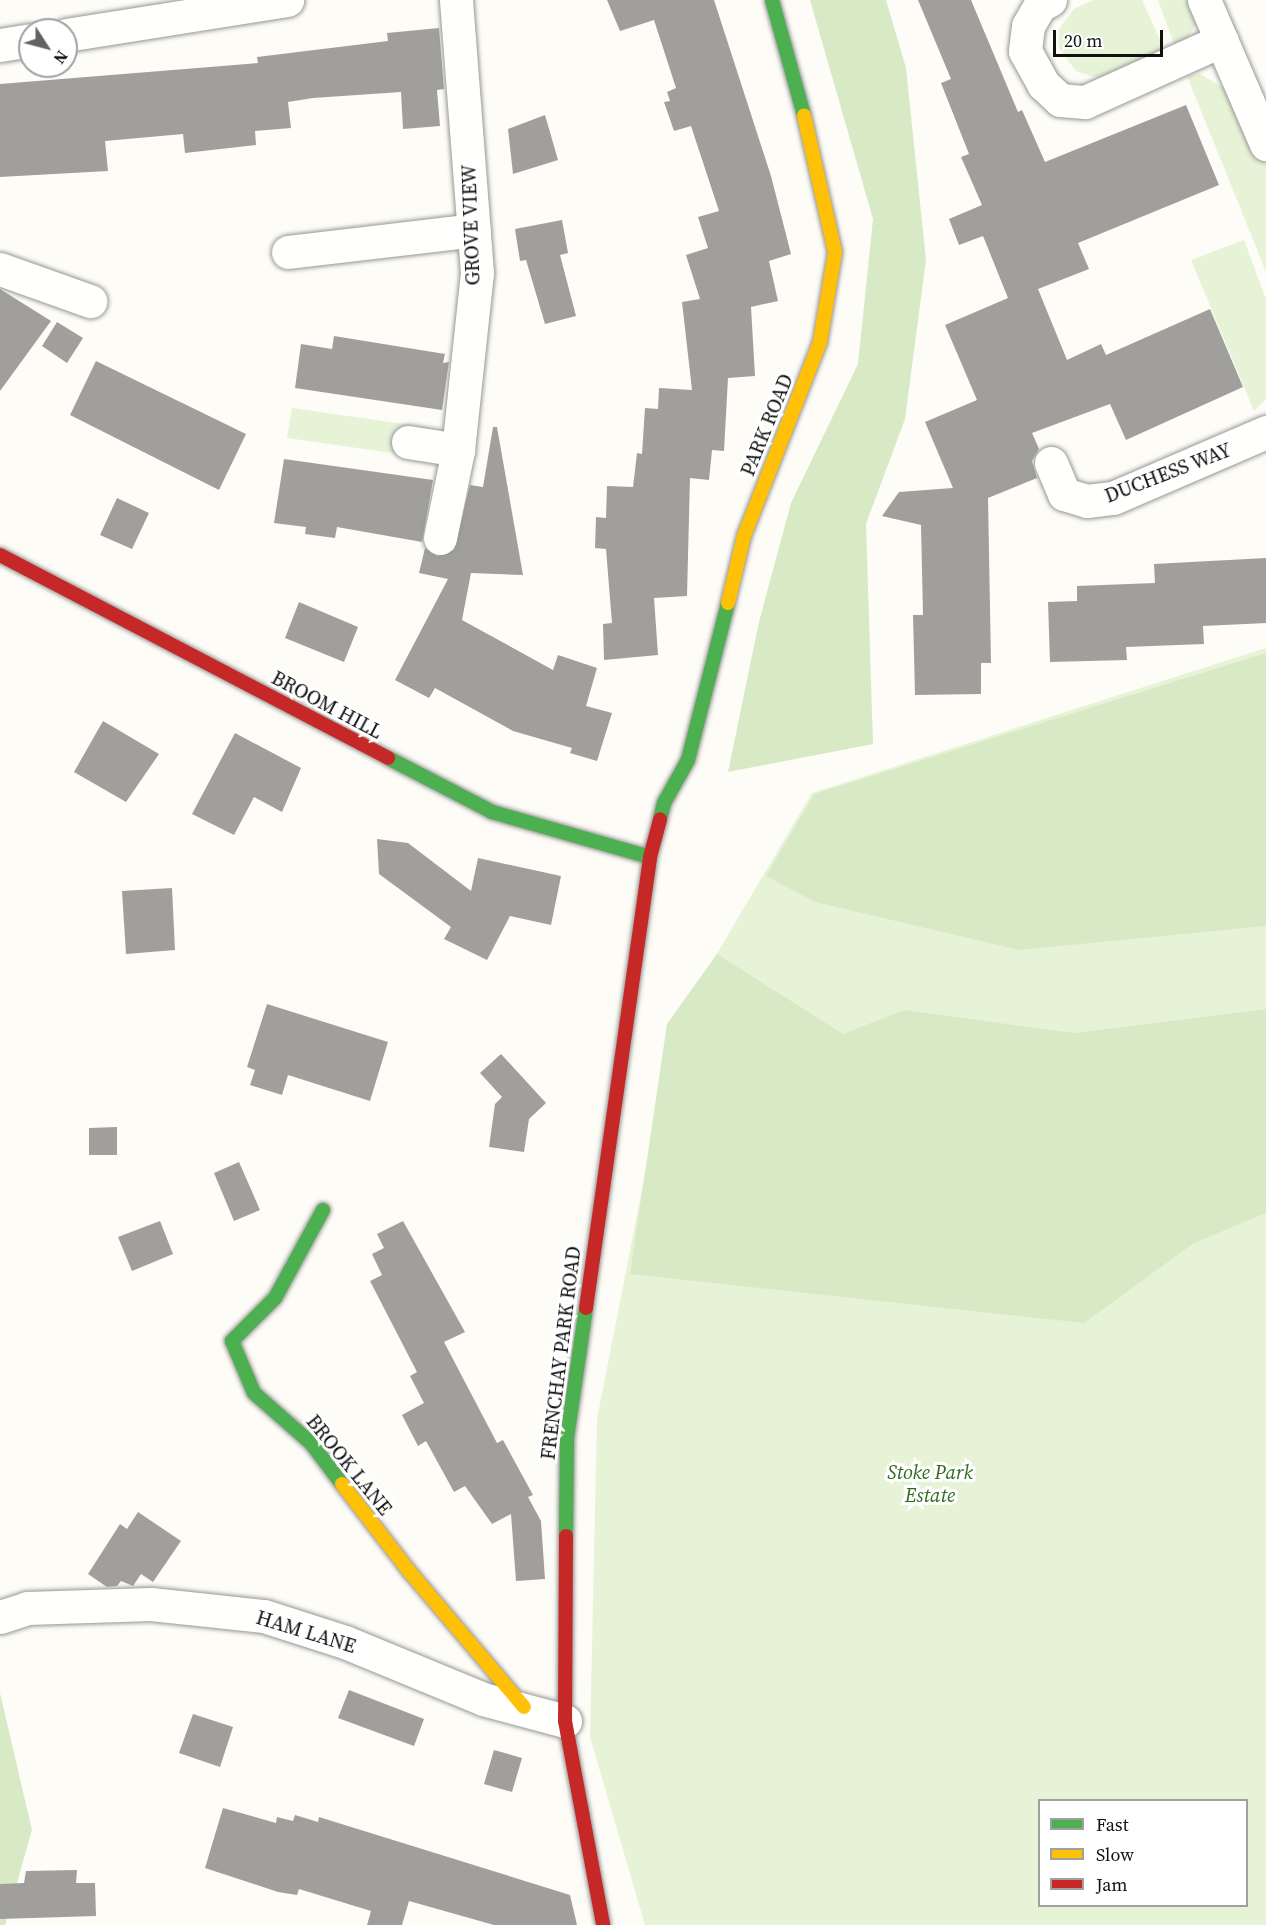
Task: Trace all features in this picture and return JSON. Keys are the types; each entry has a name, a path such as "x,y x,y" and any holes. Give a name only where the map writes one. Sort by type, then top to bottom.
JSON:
{"main road":[{"name":"PARK ROAD","path":"650,857 664,803 688,760 699,723 744,536 820,342 835,252 815,156 772,0"},
{"name":"BROOM HILL","path":"0,555 492,812 650,857"},
{"name":"FRENCHAY PARK ROAD","path":"603,1925 565,1721 567,1438 650,857"},
{"name":"BROOK LANE","path":"322,1210 275,1298 232,1341 254,1393 311,1443 409,1571 524,1707"}],"street":[{"path":"78,31 136,12 287,0"},
{"name":"GROVE VIEW","path":"440,538 458,450 477,273 456,0"},
{"path":"1050,0 1040,5 1028,26 1025,51 1043,84 1060,100 1085,102 1222,40"},
{"path":"1204,0 1266,144"},
{"path":"0,45 18,42"},
{"path":"288,252 474,230"},
{"path":"0,269 90,301"},
{"name":"DUCHESS WAY","path":"1050,464 1064,494 1087,501 1113,498 1266,432"},
{"path":"408,442 458,450"},
{"name":"HAM LANE","path":"0,1617 27,1608 151,1604 264,1616 345,1642 483,1699 524,1707 565,1721"}],"green space":[{"path":"810,0 886,0 906,68 926,260 905,419 866,524 873,744 728,772 759,622 791,503 858,364 873,219"},
{"path":"1093,0 1142,0 1165,51 1098,78 1076,71 1059,48 1059,29 1074,9"},
{"path":"1158,0 1197,0 1200,19 1187,38 1175,46"},
{"path":"1200,74 1239,97 1266,164 1266,272 1187,76"},
{"path":"1244,240 1266,299 1266,399 1254,411 1191,260"},
{"path":"292,408 411,425 406,455 287,438"},
{"name":"Stoke Park Estate","path":"1266,648 1266,1925 645,1925 590,1737 597,1419 674,1026 812,793"},
{"path":"1266,653 1266,926 1019,950 815,902 766,876 814,794"},
{"path":"717,954 843,1034 904,1010 1074,1033 1266,1009 1266,1213 1194,1243 1084,1323 630,1274 667,1024"},
{"path":"0,1693 32,1830 5,1925 0,1925"}],"building":[{"path":"607,0 714,0 771,176 791,254 769,261 778,301 751,307 755,376 728,378 724,451 712,450 709,480 690,478 687,596 654,598 658,655 604,660 603,624 612,623 606,549 595,548 596,517 606,518 607,486 633,487 637,453 642,454 645,408 658,409 659,388 692,390 682,302 700,299 686,255 708,248 698,217 719,211 691,126 674,131 664,102 670,101 667,92 676,88 654,20 620,31"},
{"path":"918,0 971,0 1018,112 1022,110 1045,162 1186,105 1219,185 1078,243 1089,269 1038,289 1067,360 1101,344 1106,355 1210,309 1243,387 1126,440 1110,404 1032,433 1039,449 1032,461 1037,478 988,498 991,663 981,663 981,694 915,695 913,615 923,615 921,525 882,516 899,492 953,488 925,422 977,400 945,325 1008,298 983,236 959,245 949,219 982,205 961,157 969,154 941,83 951,79"},
{"path":"439,28 444,89 437,90 440,126 403,129 401,92 313,98 288,102 291,128 255,131 256,145 185,153 183,134 105,141 108,171 0,177 0,84 258,63 257,57 388,41 387,33"},
{"path":"545,115 558,160 513,174 508,129"},
{"path":"562,220 568,253 560,255 576,316 545,324 526,260 520,261 515,229"},
{"path":"0,289 51,321 0,391"},
{"path":"57,322 83,338 67,363 42,346"},
{"path":"334,336 445,354 443,363 449,362 442,410 295,388 301,344 332,349"},
{"path":"96,361 246,434 219,490 70,415"},
{"path":"493,427 497,427 523,575 471,573 462,620 553,670 558,655 597,668 586,706 612,713 597,761 570,753 572,748 513,731 435,688 429,698 395,680 448,579 419,573 425,548 437,556 454,550 470,485 483,487"},
{"path":"284,459 433,480 422,542 337,527 335,538 305,534 306,527 274,523"},
{"path":"117,498 149,513 132,549 100,535"},
{"path":"1266,558 1266,623 1203,626 1204,644 1126,647 1127,660 1050,662 1048,602 1077,601 1077,586 1155,583 1154,564"},
{"path":"299,602 358,627 344,662 285,638"},
{"path":"103,721 159,754 126,802 74,772"},
{"path":"235,733 301,768 282,812 254,797 234,835 192,814"},
{"path":"377,839 408,843 471,891 478,858 561,876 551,925 510,916 487,960 444,939 451,927 379,874"},
{"path":"172,888 175,950 126,954 122,891"},
{"path":"267,1004 388,1042 370,1101 288,1075 282,1095 250,1085 255,1070 247,1067"},
{"path":"501,1054 546,1103 529,1119 524,1152 489,1147 495,1104 502,1097 480,1073"},
{"path":"117,1127 117,1155 89,1155 89,1128"},
{"path":"239,1162 260,1210 234,1221 214,1173"},
{"path":"160,1221 173,1254 132,1271 118,1237"},
{"path":"403,1221 465,1332 444,1342 497,1443 503,1440 533,1495 528,1497 541,1521 545,1579 516,1581 511,1514 492,1524 465,1486 454,1492 426,1441 418,1446 402,1415 424,1403 410,1376 417,1372 370,1281 382,1275 372,1254 384,1248 377,1234"},
{"path":"138,1512 181,1541 153,1582 141,1574 133,1586 121,1581 117,1586 107,1587 88,1574 120,1524 127,1529"},
{"path":"349,1690 424,1719 414,1746 338,1718"},
{"path":"193,1714 233,1727 220,1767 179,1753"},
{"path":"494,1750 522,1758 512,1792 484,1784"},
{"path":"223,1808 276,1823 277,1817 293,1821 295,1815 318,1822 319,1817 570,1895 577,1925 494,1925 409,1901 402,1925 367,1925 371,1911 299,1889 297,1895 278,1892 205,1868"},
{"path":"77,1870 76,1883 95,1883 96,1916 0,1919 0,1884 24,1883 26,1871"}],"traffic: fast":[{"path":"772,0 804,115"},
{"path":"660,819 664,803 688,760 728,603"},
{"path":"388,758 492,812 650,857"},
{"path":"323,1210 275,1298 232,1341 254,1393 311,1443 342,1484"},
{"path":"566,1536 567,1438 586,1308"}],"traffic: slow":[{"path":"728,603 744,536 820,342 835,252 804,115"},
{"path":"342,1484 409,1571 524,1707"}],"traffic: jam":[{"path":"0,555 388,758"},
{"path":"586,1308 650,857 660,819"},
{"path":"566,1536 565,1721 603,1925"}]}
